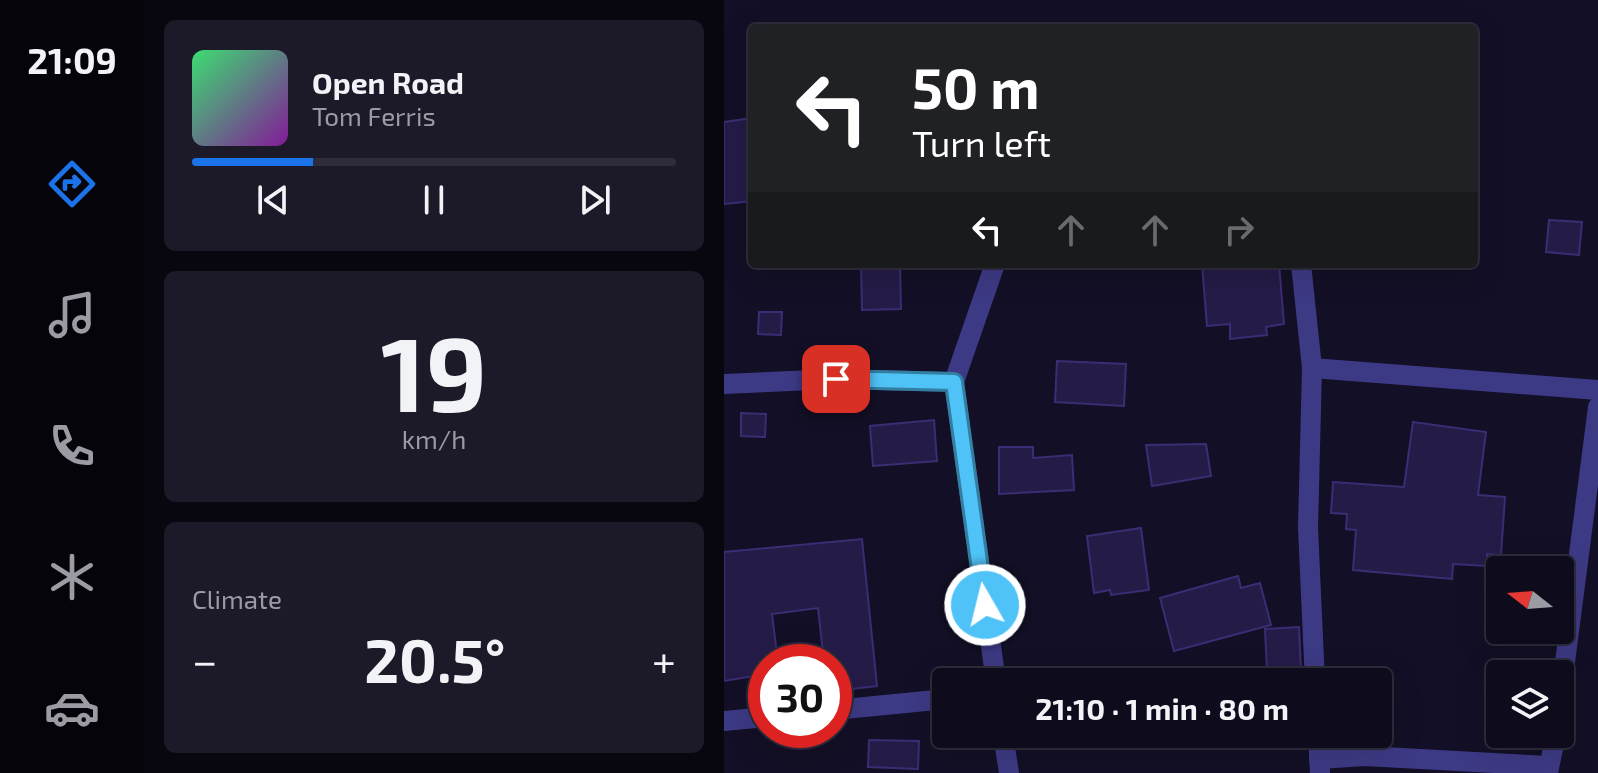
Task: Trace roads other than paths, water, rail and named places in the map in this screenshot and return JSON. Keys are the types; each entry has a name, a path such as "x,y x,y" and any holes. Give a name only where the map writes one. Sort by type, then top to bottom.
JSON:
{"street":[{"path":"994,268 954,382 994,668"},
{"path":"1301,268 1312,368 1308,528 1314,668"},
{"path":"1312,368 1598,390"},
{"path":"724,384 836,379 954,382"},
{"path":"1565,660 1598,407"},
{"path":"852,708 932,700"},
{"path":"724,721 748,719"},
{"path":"1005,748 1009,773"},
{"path":"1320,766 1365,756 1549,770 1553,748"}]}
